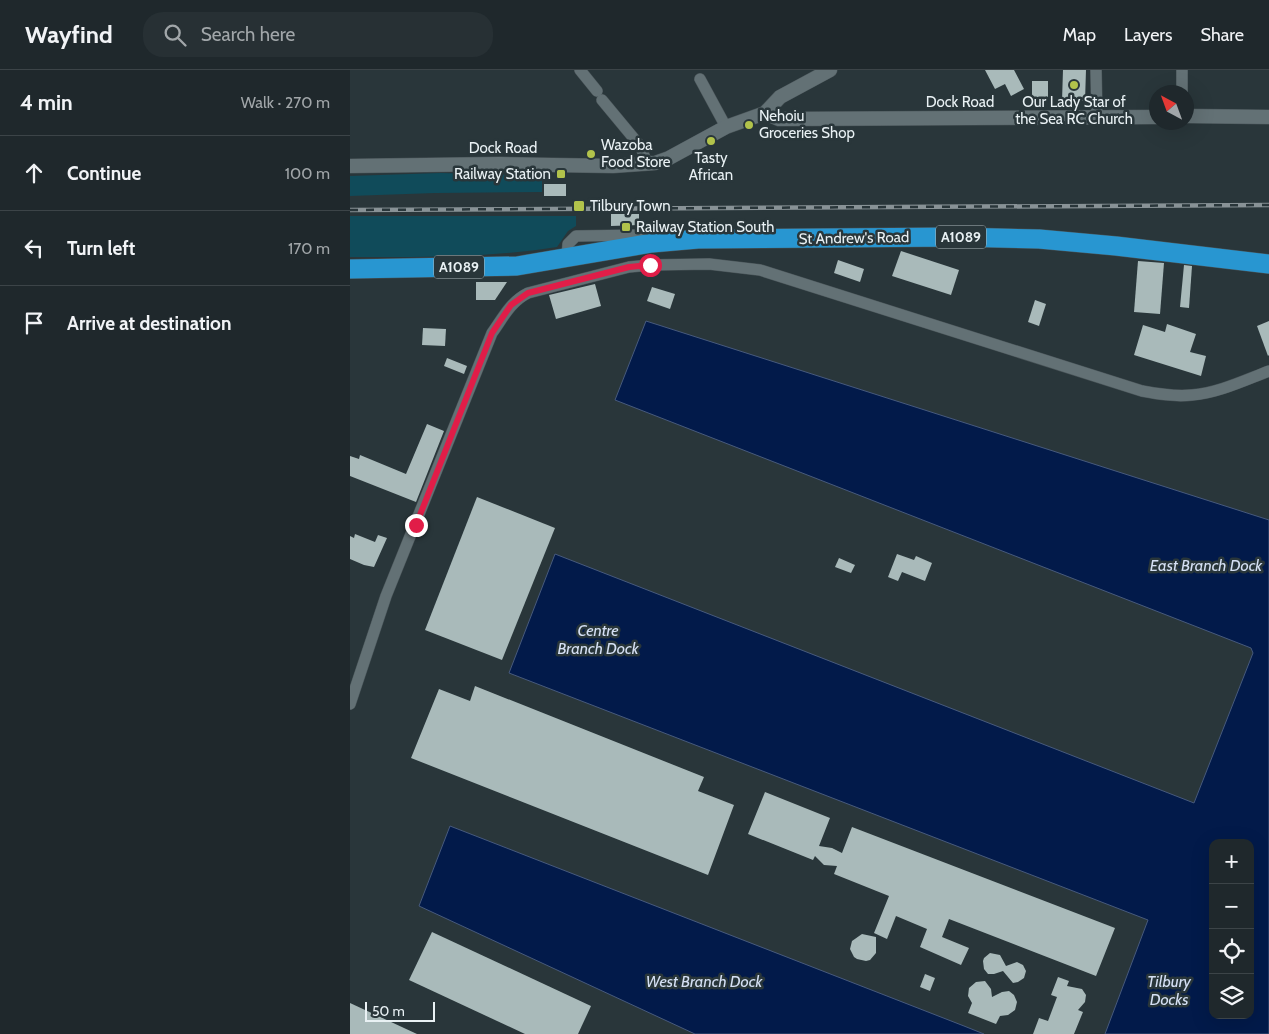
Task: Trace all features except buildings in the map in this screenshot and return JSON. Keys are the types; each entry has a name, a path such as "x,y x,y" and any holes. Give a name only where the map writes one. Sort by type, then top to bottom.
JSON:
{"highway":[{"name":"St Andrew's Road","path":"350,269 517,266 652,242 698,239 957,237 1039,239 1269,264"}],"street":[{"path":"580,70 641,147 651,163"},
{"path":"1096,70 1097,118"},
{"path":"1182,70 1182,85"},
{"path":"765,113 780,98 823,72"},
{"path":"700,78 726,127"},
{"name":"Dock Road","path":"350,166 500,164 613,166 651,163 669,158 726,127 765,113 779,119 1149,117"},
{"path":"1194,116 1269,117"},
{"path":"350,704 386,596 492,333 511,305 528,293 629,267 670,264 718,265 760,270 1142,391 1166,395 1193,395 1269,371"}],"shaded area":[{"path":"441,173 542,176 542,192 350,196 350,176"},
{"path":"350,216 576,216 576,226 568,231 557,247 531,251 454,256 350,257"}],"water":[{"path":"646,321 1269,520 1269,1034 1105,1034 1148,920 509,673 555,554 1194,803 1253,653 1251,648 615,400"},
{"name":"West Branch Dock","path":"450,826 984,1034 695,1034 419,906"}],"railway":[{"path":"350,210 1269,205"}],"place":[{"name":"Our Lady Star of the Sea RC Church","path":"1074,85"},
{"name":"Nehoiu Groceries Shop","path":"749,125"},
{"name":"Tasty African","path":"711,141"},
{"name":"Wazoba Food Store","path":"591,154"},
{"name":"Railway Station","path":"561,174"},
{"name":"Tilbury Town","path":"579,206"},
{"name":"Railway Station South","path":"626,227"}],"route":[{"path":"416,525 492,333 511,305 521,296 536,290 629,267 650,265"}],"water label":[{"name":"East Branch Dock","path":"1206,565"},
{"name":"Centre Branch Dock","path":"598,639"},
{"name":"Tilbury Docks","path":"1169,990"}]}
